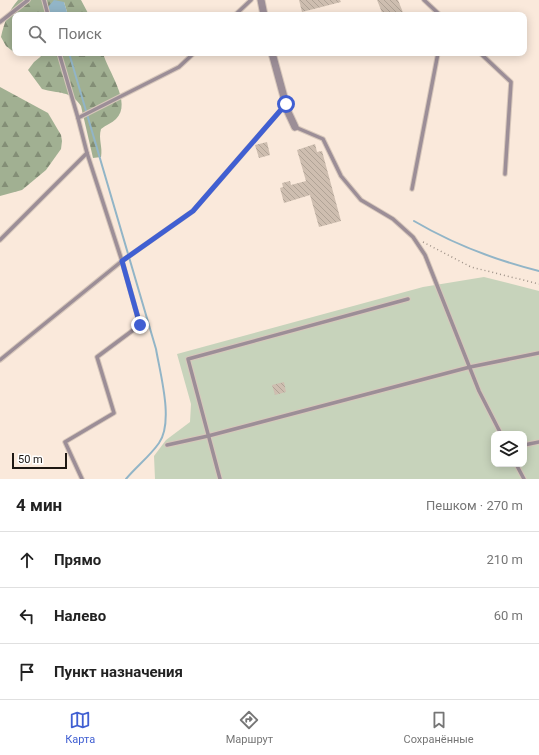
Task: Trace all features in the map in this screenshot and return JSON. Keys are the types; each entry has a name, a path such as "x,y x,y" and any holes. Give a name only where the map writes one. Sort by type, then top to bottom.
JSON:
{"street":[{"path":"261,0 263,12"},
{"path":"273,56 286,104 295,127"}],"lane":[{"path":"13,12 28,0"},
{"path":"44,0 47,12"},
{"path":"238,12 251,0"},
{"path":"424,0 437,12"},
{"path":"0,22 12,13"},
{"path":"60,56 87,153 122,261 140,325 97,357 114,413 65,442 82,479"},
{"path":"78,118 179,66 191,56"},
{"path":"412,189 437,56"},
{"path":"483,56 511,82 505,174"},
{"path":"0,360 122,261 193,211 286,104"},
{"path":"295,127 323,139 341,176 361,200 393,219 413,237 425,255 479,391 499,431"},
{"path":"0,240 87,153"},
{"path":"220,479 188,359 408,299"},
{"path":"167,445 208,436 470,367 539,353"},
{"path":"527,444 539,442"},
{"path":"518,467 524,479"}],"path":[{"path":"413,237 471,267 539,284"}],"green space":[{"path":"18,0 81,0 87,12 67,12 64,2 52,12 12,12 12,51 6,46 1,37 7,17"},
{"path":"41,56 104,56 117,86 122,104 116,119 101,129 101,157 93,158 81,106 73,97 64,93 42,89 28,70"},
{"path":"0,87 48,113 61,135 62,141 61,149 46,170 22,190 0,196"},
{"path":"484,277 539,291 539,479 155,479 154,456 166,440 190,422 191,404 177,354 423,287"}],"water":[{"path":"54,0 64,2 67,12 49,12 48,7"}],"building":[{"path":"299,0 340,0 341,2 302,12"},
{"path":"377,0 398,0 403,12 382,12"},
{"path":"267,142 270,155 259,158 255,145"},
{"path":"315,144 317,152 322,151 341,221 319,227 310,195 284,203 280,188 283,187 282,183 290,181 291,185 306,181 297,150"},
{"path":"284,382 286,392 275,395 272,385"}],"waterway":[{"path":"70,56 156,349 165,397 165,423 163,434 159,443 126,479"},
{"path":"414,221 459,244 506,262 539,271"}],"route":[{"path":"140,325 122,261 193,211 286,104"}]}
